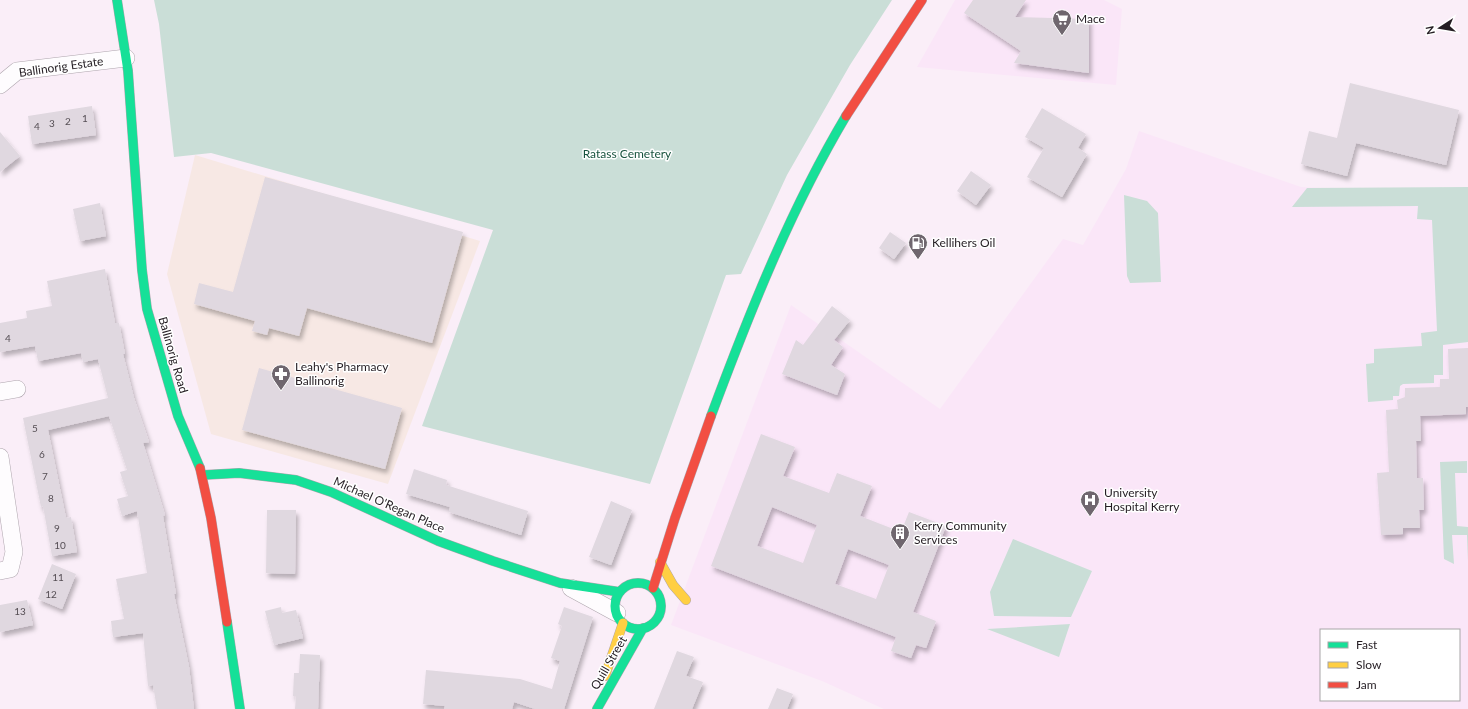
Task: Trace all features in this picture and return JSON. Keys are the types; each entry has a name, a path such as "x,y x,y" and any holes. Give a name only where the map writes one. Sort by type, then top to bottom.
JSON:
{"street":[{"name":"Ballinorig Road","path":"117,0 126,58 142,270 147,309 178,416 203,475 215,541 240,709"},
{"path":"653,588 678,503 726,374 783,239 829,145 874,71 922,0"},
{"name":"Ballinorig Estate","path":"0,85 17,71 126,58"},
{"path":"0,392 17,389"},
{"path":"0,457 14,552 10,569 0,571"},
{"name":"Michael O'Regan Place","path":"203,475 239,473 296,480 331,492 438,540 493,561 560,583 620,592"},
{"path":"655,550 678,503"},
{"path":"660,562 670,581 686,600"},
{"path":"560,583 620,618 632,628 643,628 654,622 660,613 661,600 653,588 640,579 628,585 620,592 616,602 620,618"},
{"name":"Quill Street","path":"595,709 620,618"},
{"name":"Quill Street","path":"595,709 643,628"}],"shaded area":[{"path":"955,0 1104,0 1122,9 1116,85 917,67"},
{"name":"University Hospital Kerry","path":"1139,131 1301,187 1468,195 1468,709 884,709 822,681 671,625 791,305 940,409 1063,239 1083,245 1126,169"},
{"path":"195,155 480,241 388,484 211,434 167,274"}],"green space":[{"name":"Ratass Cemetery","path":"154,0 892,0 850,65 787,175 741,274 726,275 650,484 422,426 493,230 211,153 174,157 159,24"},
{"path":"1468,187 1468,342 1443,345 1443,375 1434,375 1434,383 1403,384 1400,386 1399,396 1393,396 1393,400 1368,402 1366,364 1374,363 1374,349 1422,346 1421,333 1437,331 1432,220 1417,219 1418,206 1292,207 1307,188"},
{"path":"1124,195 1147,201 1158,213 1161,282 1130,283 1127,276"},
{"path":"1467,461 1467,473 1455,473 1457,526 1468,527 1468,561 1467,535 1452,535 1454,564 1444,559 1440,462"},
{"path":"1013,539 1092,571 1071,617 994,616 990,592"},
{"path":"1070,624 1059,657 987,629"}],"building":[{"path":"973,0 1026,0 1015,17 1089,19 1089,73 1014,63 1021,51 964,13"},
{"path":"1350,83 1459,110 1446,165 1356,143 1347,176 1301,164 1309,131 1337,138"},
{"path":"92,106 96,135 32,144 28,116"},
{"path":"1042,108 1086,134 1078,148 1087,154 1062,197 1027,177 1044,148 1025,137"},
{"path":"0,132 20,156 0,172"},
{"path":"971,171 991,185 976,205 957,191"},
{"path":"265,177 463,232 432,343 307,308 299,336 269,328 267,335 252,331 255,321 194,304 199,283 233,292"},
{"path":"100,203 106,236 80,241 73,209"},
{"path":"890,232 906,243 894,259 879,248"},
{"path":"105,269 115,323 119,323 125,354 123,354 134,398 149,442 143,443 165,515 163,516 176,594 174,594 189,667 194,709 157,709 153,685 148,686 143,633 113,637 111,621 124,619 116,579 147,573 137,511 122,516 117,499 128,496 120,472 127,470 109,416 48,430 66,518 71,517 77,552 52,556 43,506 41,507 23,418 108,398 98,359 83,362 81,353 38,361 35,346 0,352 0,323 27,318 26,311 52,306 47,281"},
{"path":"832,306 850,320 834,340 843,347 831,365 845,374 837,395 782,374 796,340 803,345"},
{"path":"1468,348 1468,407 1466,407 1466,414 1420,416 1421,441 1416,441 1417,478 1423,478 1424,510 1419,510 1420,528 1403,528 1403,534 1381,535 1377,473 1389,472 1386,410 1398,409 1397,400 1405,397 1405,388 1440,387 1440,379 1449,379 1448,349"},
{"path":"259,368 402,408 385,469 242,430"},
{"name":"Kerry Community Services","path":"761,434 795,447 783,476 829,493 837,473 872,486 860,516 901,532 909,512 946,526 913,612 936,621 926,648 916,645 911,658 891,651 896,637 711,566","holes":["772,507 817,525 803,563 757,546","848,549 889,565 876,599 835,584"]},
{"path":"414,469 447,480 446,485 528,511 521,535 449,512 450,507 406,494"},
{"path":"611,501 632,510 611,565 589,557"},
{"path":"267,510 296,510 295,574 266,573"},
{"path":"52,564 76,574 62,609 38,599"},
{"path":"27,600 33,625 0,632 0,605"},
{"path":"281,607 282,613 296,610 303,638 274,645 265,611"},
{"path":"564,607 593,617 564,709 535,709 514,702 512,709 444,709 445,706 423,704 426,670 520,679 552,689 560,661 551,658 562,626 558,624"},
{"path":"677,651 694,657 686,676 703,682 692,709 654,709"},
{"path":"300,654 320,655 318,709 295,709 296,696 293,696 294,673 299,673"},
{"path":"777,688 793,694 787,709 768,709"}],"traffic: fast":[{"path":"117,0 128,71 142,270 147,309 178,416 200,468"},
{"path":"711,416 740,339 789,225 846,116"},
{"path":"203,475 239,473 296,480 331,492 438,541 493,561 560,583 620,592"},
{"path":"638,583 651,587 657,593 661,606 657,619 651,625 638,629 625,625 619,619 615,606 619,593 625,587 638,583"},
{"path":"227,622 240,709"},
{"path":"597,709 643,628"}],"traffic: slow":[{"path":"660,562 673,585 686,600"},
{"path":"605,676 623,623"}],"traffic: jam":[{"path":"846,116 922,0"},
{"path":"653,588 675,518 711,416"},
{"path":"200,468 211,518 227,622"}],"place":[{"name":"Mace","path":"1062,36"},
{"name":"Kellihers Oil","path":"918,260"},
{"name":"Leahy's Pharmacy Ballinorig","path":"281,391"},
{"name":"University Hospital Kerry","path":"1090,517"},
{"name":"Kerry Community Services","path":"900,550"}]}
